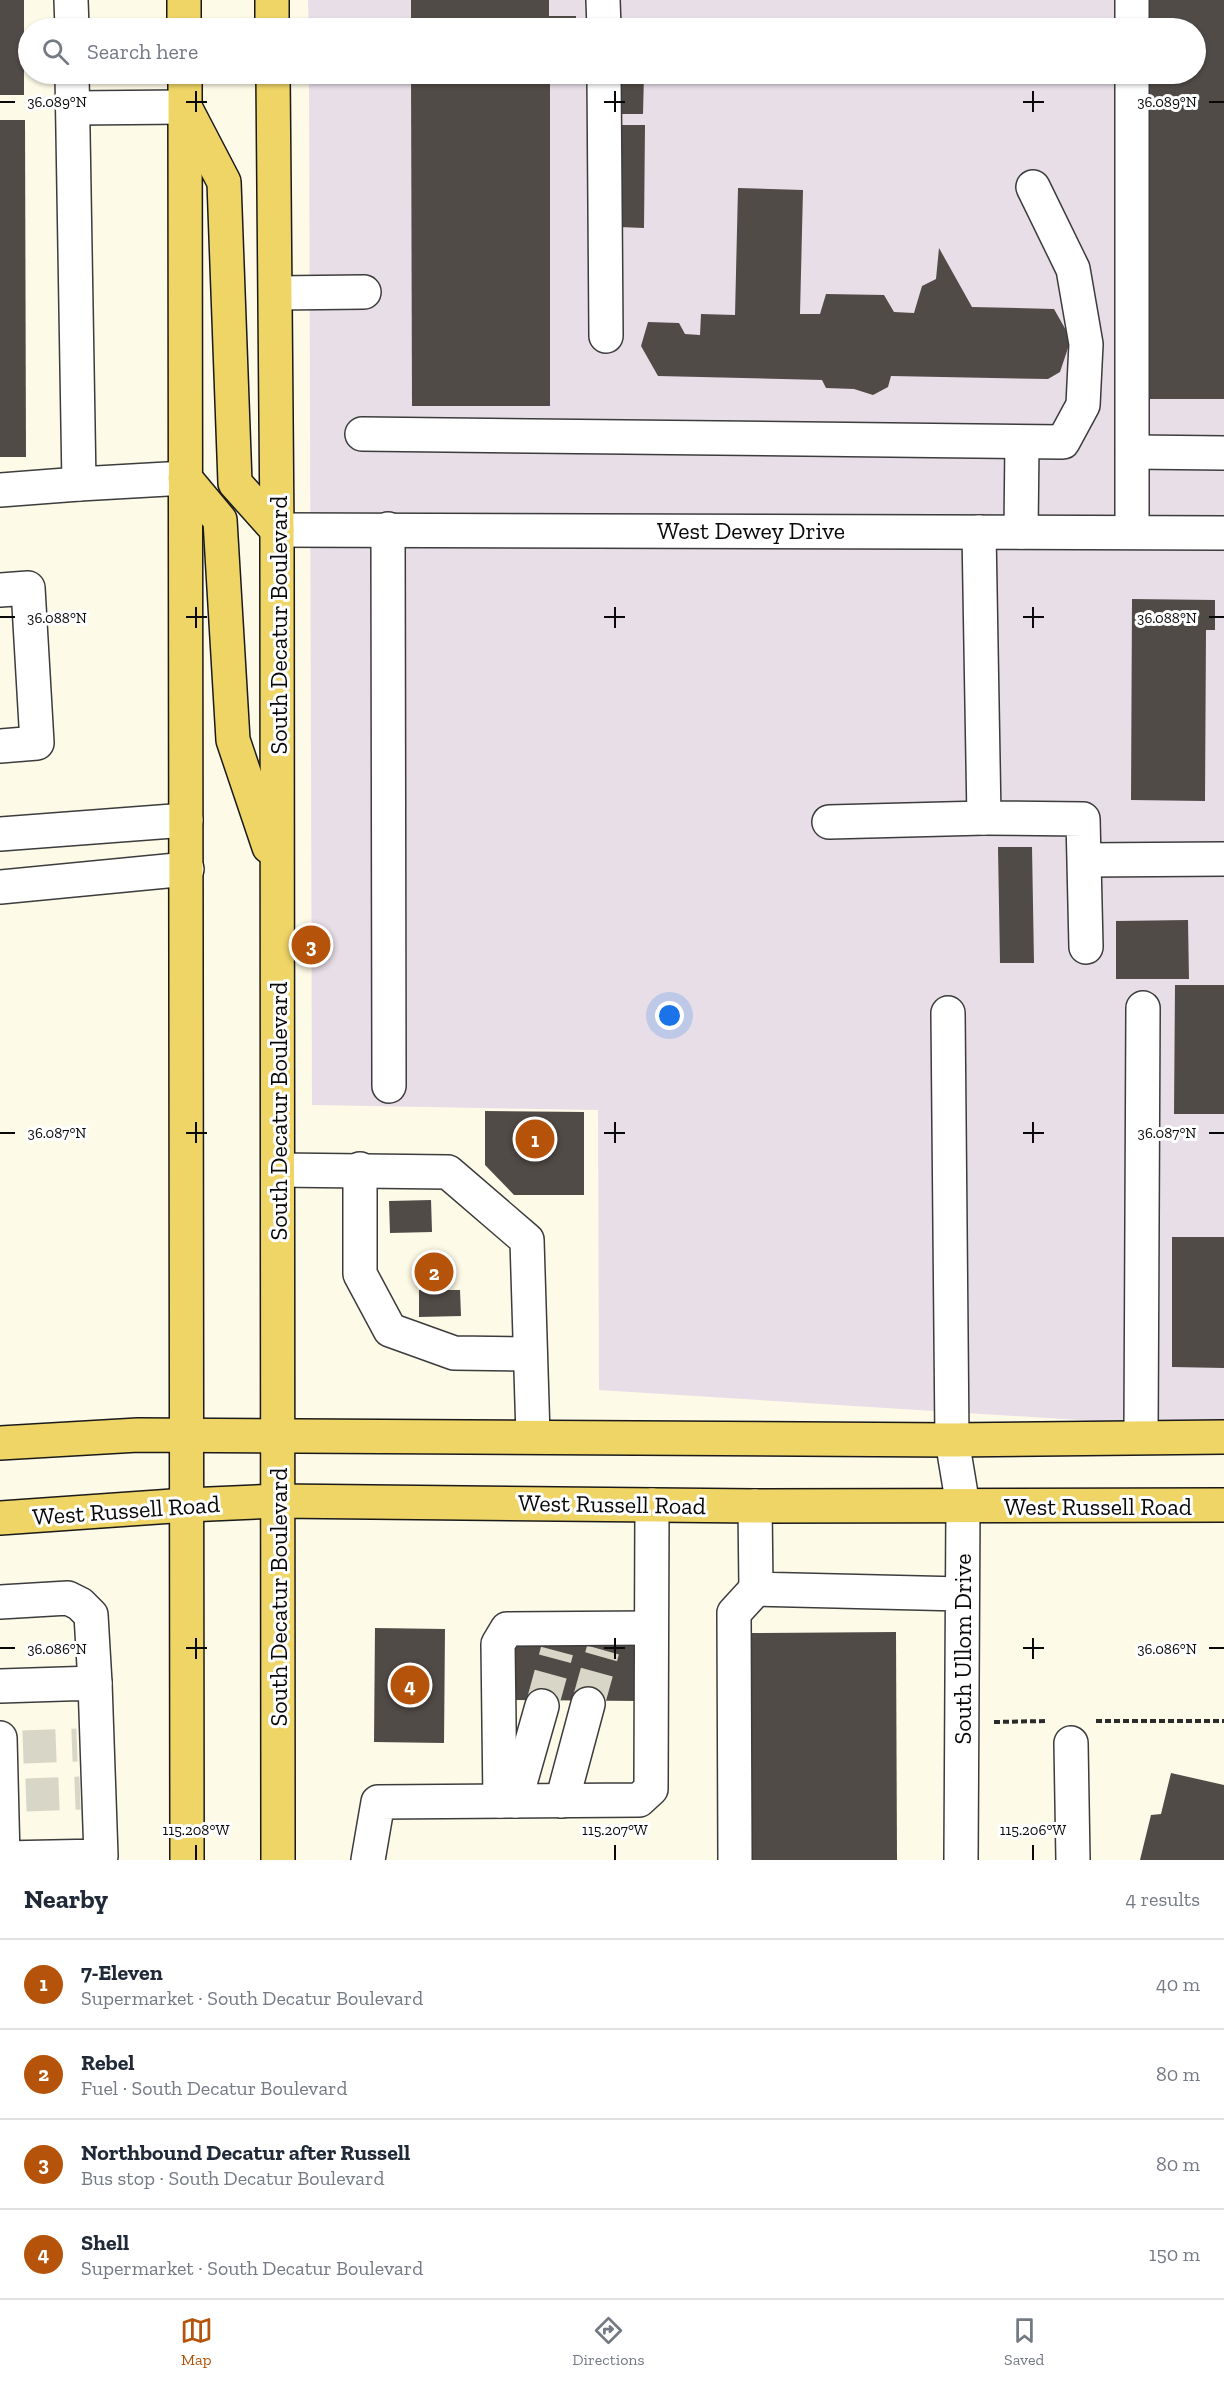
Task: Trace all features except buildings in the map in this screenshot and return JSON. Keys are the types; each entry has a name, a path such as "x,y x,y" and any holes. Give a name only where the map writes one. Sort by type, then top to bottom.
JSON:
{"main road":[{"path":"184,0 184,18"},
{"path":"272,0 272,18"},
{"path":"185,84 187,1860"},
{"name":"South Decatur Boulevard","path":"273,84 278,530 276,1435 279,1502 278,1860"},
{"path":"185,107 224,182 235,483 278,530"},
{"path":"185,478 220,520 233,740 278,874"},
{"path":"0,1443 138,1435 952,1440 1224,1437"},
{"name":"West Russell Road","path":"0,1518 187,1504 279,1502 755,1506 1224,1505"}],"street":[{"path":"71,0 72,18"},
{"path":"603,0 604,18"},
{"path":"1132,0 1132,18"},
{"path":"72,84 79,484"},
{"path":"604,84 606,336"},
{"path":"1132,84 1132,532"},
{"path":"73,108 185,107"},
{"path":"362,434 1063,442 1083,405 1086,344 1072,269 1033,187"},
{"path":"276,293 364,292"},
{"path":"1022,443 1022,532"},
{"path":"1133,452 1224,453"},
{"path":"0,490 185,478"},
{"path":"388,529 389,1086"},
{"name":"West Dewey Drive","path":"278,530 1224,533"},
{"path":"979,532 984,818"},
{"path":"0,590 28,588 37,742 0,746"},
{"path":"829,822 984,818 1083,819 1086,947"},
{"path":"0,834 186,820"},
{"path":"1085,860 1224,859"},
{"path":"0,887 187,869"},
{"path":"1141,1437 1143,1008"},
{"name":"South Ullom Drive","path":"948,1013 952,1440 963,1506 961,1860"},
{"path":"360,1169 360,1274 390,1330 454,1353 530,1354"},
{"path":"278,1170 360,1169 448,1172 527,1240 533,1436"},
{"path":"368,1860 378,1802 639,1800 651,1789 652,1504"},
{"path":"735,1860 734,1613 756,1589 755,1506"},
{"path":"756,1589 962,1594"},
{"path":"0,1602 68,1598 80,1604 91,1615 95,1683 87,1744 89,1792 101,1856 4,1859 14,1796 8,1745"},
{"path":"507,1802 498,1644 507,1629 560,1640 605,1640 651,1628"},
{"path":"0,1686 95,1683"},
{"path":"562,1801 588,1704"},
{"path":"507,1802 542,1706"},
{"path":"1069,1729 1073,1860"}],"path":[{"path":"993,1722 1069,1729 1224,1721"}],"shaded area":[{"path":"308,0 1224,0 1224,1429 599,1390 598,1110 312,1105 309,84 1206,84 1206,18 309,18"}],"tunnel":[{"path":"588,1704 603,1650"},
{"path":"542,1706 557,1651"},
{"path":"23,1747 77,1745"},
{"path":"26,1795 80,1793"}],"place":[{"name":"Northbound Decatur after Russell","path":"311,945"},
{"name":"7-Eleven","path":"535,1139"},
{"name":"Rebel","path":"434,1272"},
{"name":"Shell","path":"410,1685"}]}
